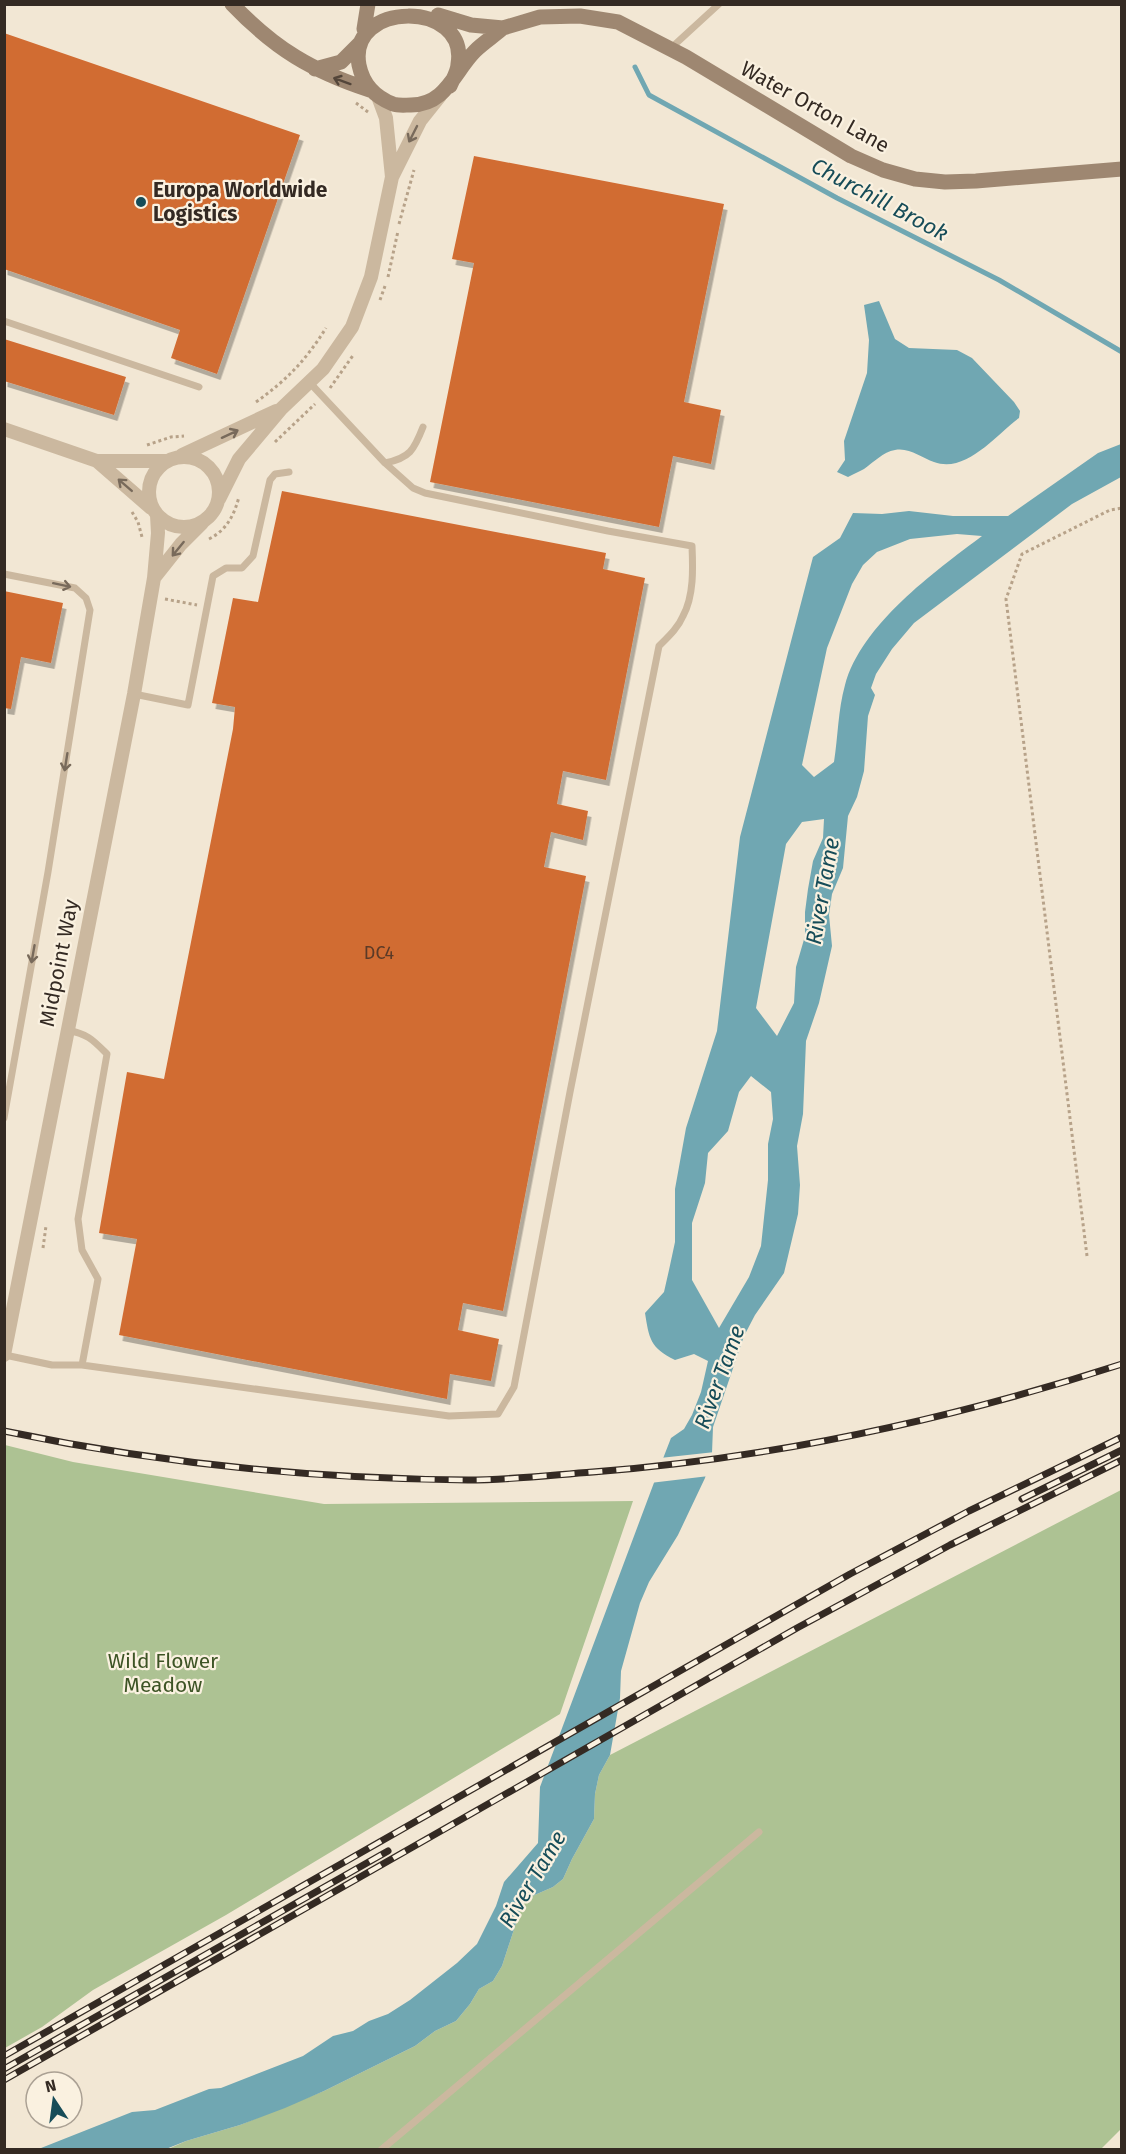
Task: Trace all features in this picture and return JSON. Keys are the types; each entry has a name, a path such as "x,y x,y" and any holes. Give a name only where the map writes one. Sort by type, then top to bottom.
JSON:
{"street":[{"path":"232,4 274,45 315,69 398,105 421,105 445,91"},
{"path":"368,4 358,58 361,72 386,118 392,177"},
{"path":"97,461 163,521 180,527 197,525 213,511 239,459 281,409 323,369 352,327 371,277 392,177 420,121 445,91 459,65 458,43 450,26 438,15 416,5 393,8 375,18 362,39 341,62 315,69"},
{"name":"Water Orton Lane","path":"438,15 471,25 503,28 540,17 580,16 618,22 671,48 851,156 882,170 915,179 945,183 976,182 1122,169"},
{"name":"Water Orton Lane","path":"445,91 474,52 503,28"},
{"path":"155,512 148,497 149,484 155,471 173,459 281,409"},
{"path":"4,429 97,461 193,458 209,467 218,484 219,499"},
{"name":"Midpoint Way","path":"5,1355 8,1308 67,1030 134,694 154,578 158,533 155,512"},
{"name":"Midpoint Way","path":"154,578 181,544 204,521"}],"lane":[{"path":"671,48 719,4"},
{"path":"4,321 199,387"},
{"path":"5,1355 52,1365 82,1365 449,1416 498,1414 514,1387 572,1080 659,646 680,622 690,600 692,546 425,494 413,489 385,463 310,383"},
{"path":"385,463 402,460 416,446 423,427"},
{"path":"134,694 188,705 213,576 226,568 242,568 253,556 270,480 274,474 289,472"},
{"path":"4,574 75,588 86,598 90,610 50,861 4,1118"},
{"path":"67,1030 90,1037 107,1054 78,1219 82,1250 98,1279 82,1365"},
{"path":"381,2150 759,1832"}],"path":[{"path":"255,403 282,383 301,364 326,328"},
{"path":"137,447 171,437 190,436"},
{"path":"1088,1256 1006,599 1022,554 1110,510 1122,508"},
{"path":"151,597 208,607"}],"green space":[{"name":"Wild Flower Meadow","path":"5,1445 73,1462 324,1504 633,1501 560,1714 226,1915 93,1990 42,2027 5,2048"},
{"path":"1121,1490 1122,2128 1101,2149 166,2150 186,2141 240,2125 324,2091 415,2046 435,2031 456,2021 479,1989 493,1981 502,1966 522,1905 530,1897 553,1887 563,1879 594,1819 595,1794 599,1775 610,1755"}],"water":[{"path":"879,301 895,339 909,348 957,350 972,358 1014,402 1020,411 1019,418 980,451 958,463 934,462 900,449 886,453 848,477 837,472 845,460 844,441 867,373 869,340 864,305"},
{"name":"River Tame","path":"1121,444 1121,477 1072,504 914,623 892,649 876,674 871,688 875,695 868,716 864,771 857,797 848,816 843,868 832,894 829,915 832,946 819,1003 806,1041 803,1114 797,1146 800,1185 798,1214 784,1273 755,1315 744,1336 713,1427 712,1453 705,1478 678,1535 649,1582 640,1603 621,1671 620,1698 610,1755 599,1775 595,1794 594,1819 563,1879 553,1887 530,1897 522,1905 502,1966 493,1981 479,1989 456,2021 435,2031 415,2046 285,2108 166,2149 36,2150 132,2112 155,2110 209,2089 221,2088 303,2056 333,2036 353,2031 410,2000 477,1944 496,1906 504,1882 538,1843 540,1787 671,1438 684,1429 701,1392 708,1361 694,1354 675,1360 660,1351 650,1336 645,1313 664,1292 669,1270 675,1242 675,1189 686,1128 717,1031 740,837 813,557 840,538 853,513 882,514 909,511 953,516 1008,516 1098,453","holes":["957,534 982,536 901,601 866,641 845,685 839,714 834,762 814,777 802,765 827,648 852,584 863,565 877,552 910,539","824,819 823,838 813,861 808,889 805,936 796,967 794,1003 777,1036 756,1008 786,844 802,822","751,1076 771,1092 773,1119 768,1144 768,1180 761,1246 749,1277 719,1328 692,1280 692,1223 705,1183 708,1153 728,1131 739,1092"]}],"pier":[{"path":"715,1452 709,1476 650,1483 660,1458"}],"building":[{"name":"Europa Worldwide Logistics","path":"4,33 300,135 217,374 171,358 180,330 4,269"},
{"path":"474,156 724,204 684,402 721,410 711,464 673,456 659,527 430,482 474,263 452,259"},
{"path":"4,339 126,377 114,415 4,381"},
{"path":"282,491 606,553 603,569 645,578 606,780 563,771 557,804 588,811 583,840 551,832 544,867 586,876 503,1311 463,1303 458,1330 499,1339 491,1381 450,1374 447,1399 119,1335 137,1239 99,1233 127,1072 164,1079 233,729 235,707 212,703 233,598 258,602"},
{"path":"4,591 63,603 51,663 21,657 11,709 4,708"}],"waterway":[{"name":"Churchill Brook","path":"635,67 649,95 837,198 999,280 1122,352"}],"railway":[{"path":"4,1431 119,1452 235,1467 410,1479 515,1478 660,1466 860,1434 992,1403 1122,1364"},
{"path":"4,2056 850,1574 969,1511 1122,1437"},
{"path":"1022,1499 1122,1450"},
{"path":"4,2080 797,1628 950,1545 1122,1460"},
{"path":"4,2069 388,1851"}],"place":[{"name":"Europa Worldwide Logistics","path":"141,202"}]}
